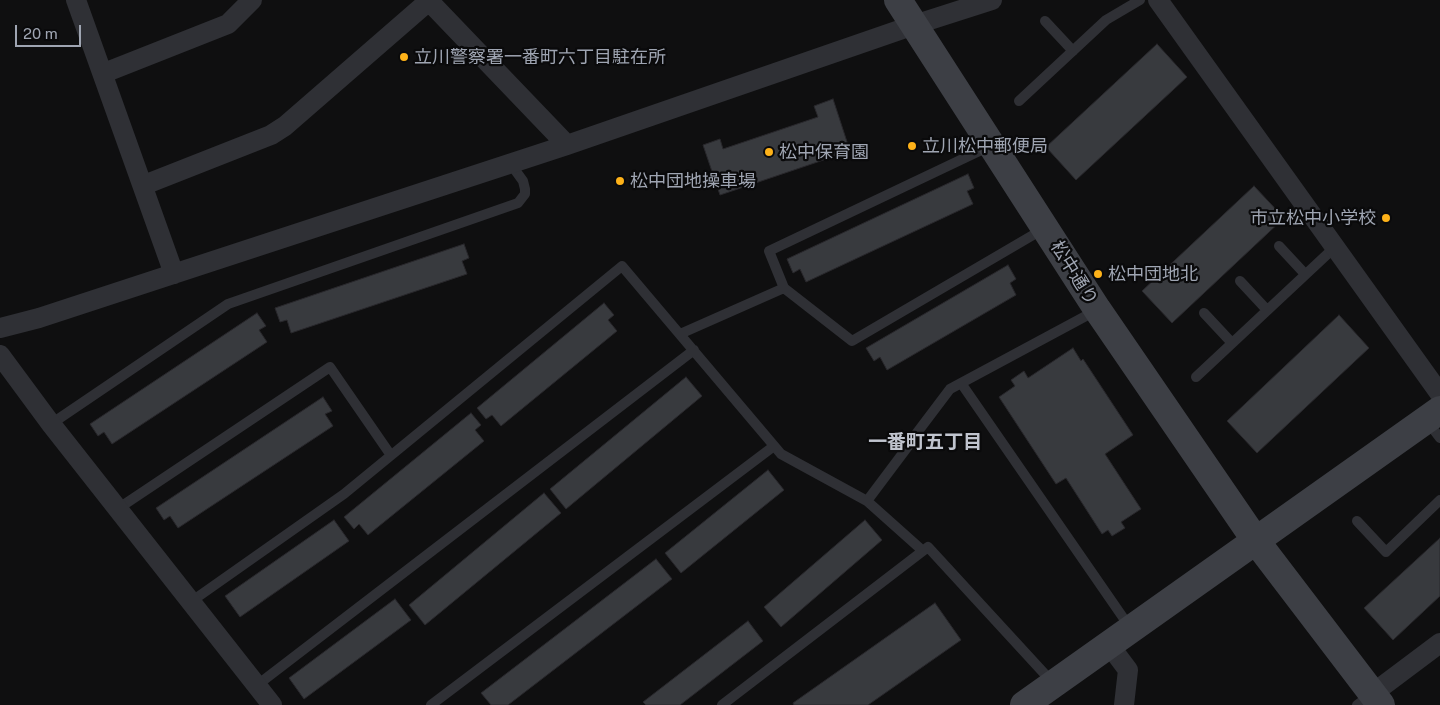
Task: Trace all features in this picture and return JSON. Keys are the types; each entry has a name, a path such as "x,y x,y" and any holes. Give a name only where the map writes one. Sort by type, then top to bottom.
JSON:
{"street":[{"path":"76,0 104,73 174,274"},
{"path":"104,73 228,24 252,0"},
{"path":"144,185 270,135 285,126 429,0 567,145"},
{"name":"松中通り","path":"898,0 1046,227 1097,310 1256,541 1370,701"},
{"path":"0,328 39,318 567,145 914,25 992,0"},
{"path":"1158,0 1440,394"},
{"path":"0,355 51,424 119,508 272,705"},
{"path":"1024,705 1256,541 1435,423"},
{"path":"1121,638 1128,670 1124,705"},
{"path":"1370,701 1440,643"}],"lane":[{"path":"1019,101 1106,20 1140,0"},
{"path":"1044,21 1073,51"},
{"path":"993,145 768,251 784,288 852,341 1046,227"},
{"path":"51,424 228,304 518,202 525,194 523,182 510,163"},
{"path":"1279,246 1305,274"},
{"path":"1196,377 1335,246"},
{"path":"192,601 344,494 390,454 622,266 781,454 867,502 923,551"},
{"path":"1240,281 1267,310"},
{"path":"680,334 784,288"},
{"path":"867,502 950,389 1097,310"},
{"path":"1204,313 1232,343"},
{"path":"256,686 694,350"},
{"path":"119,508 330,367 390,454"},
{"path":"961,383 1121,638"},
{"path":"431,705 774,446"},
{"path":"1357,521 1386,552 1440,500"},
{"path":"722,705 928,547 1054,684"}],"building":[{"path":"1157,44 1187,77 1076,180 1046,147"},
{"path":"833,99 850,151 720,195 703,145 720,139 723,149 818,117 814,106"},
{"path":"968,174 974,188 967,191 973,204 806,282 800,269 793,273 787,259"},
{"path":"1254,186 1284,218 1172,323 1142,291"},
{"path":"464,244 469,258 462,261 467,274 291,333 287,320 280,322 275,308"},
{"path":"1008,265 1016,279 1010,283 1016,295 887,370 880,357 874,361 866,348"},
{"path":"604,303 614,315 608,320 617,331 501,426 492,415 486,419 477,408"},
{"path":"257,313 266,326 259,330 267,342 112,444 104,432 98,436 90,424"},
{"path":"1339,315 1369,348 1257,453 1227,421"},
{"path":"1073,348 1081,361 1083,359 1133,435 1105,454 1141,509 1121,522 1125,528 1112,536 1108,530 1102,534 1066,478 1056,484 999,397 1015,386 1011,380 1024,371 1028,378"},
{"path":"686,377 702,396 566,509 550,489"},
{"path":"323,397 332,411 325,414 333,426 178,528 170,516 164,520 156,508"},
{"path":"471,413 481,425 475,430 484,441 368,535 359,524 354,529 344,517"},
{"path":"768,470 784,490 681,573 665,553"},
{"path":"544,493 561,513 425,625 409,605"},
{"path":"334,520 349,541 240,617 225,596"},
{"path":"865,520 882,540 781,627 764,607"},
{"path":"1440,538 1440,596 1393,640 1364,608"},
{"path":"656,559 672,579 508,705 491,705 481,693"},
{"path":"395,599 411,620 304,699 289,678"},
{"path":"935,603 961,640 868,705 794,705 793,703"},
{"path":"748,621 763,641 680,705 646,705 643,702"}],"place":[{"name":"立川警察署一番町六丁目駐在所","path":"404,57"},
{"name":"立川松中郵便局","path":"912,146"},
{"name":"松中保育園","path":"769,152"},
{"name":"松中団地操車場","path":"620,181"},
{"name":"市立松中小学校","path":"1386,218"},
{"name":"松中団地北","path":"1098,274"}],"district":[{"name":"一番町五丁目","path":"925,442"}]}
